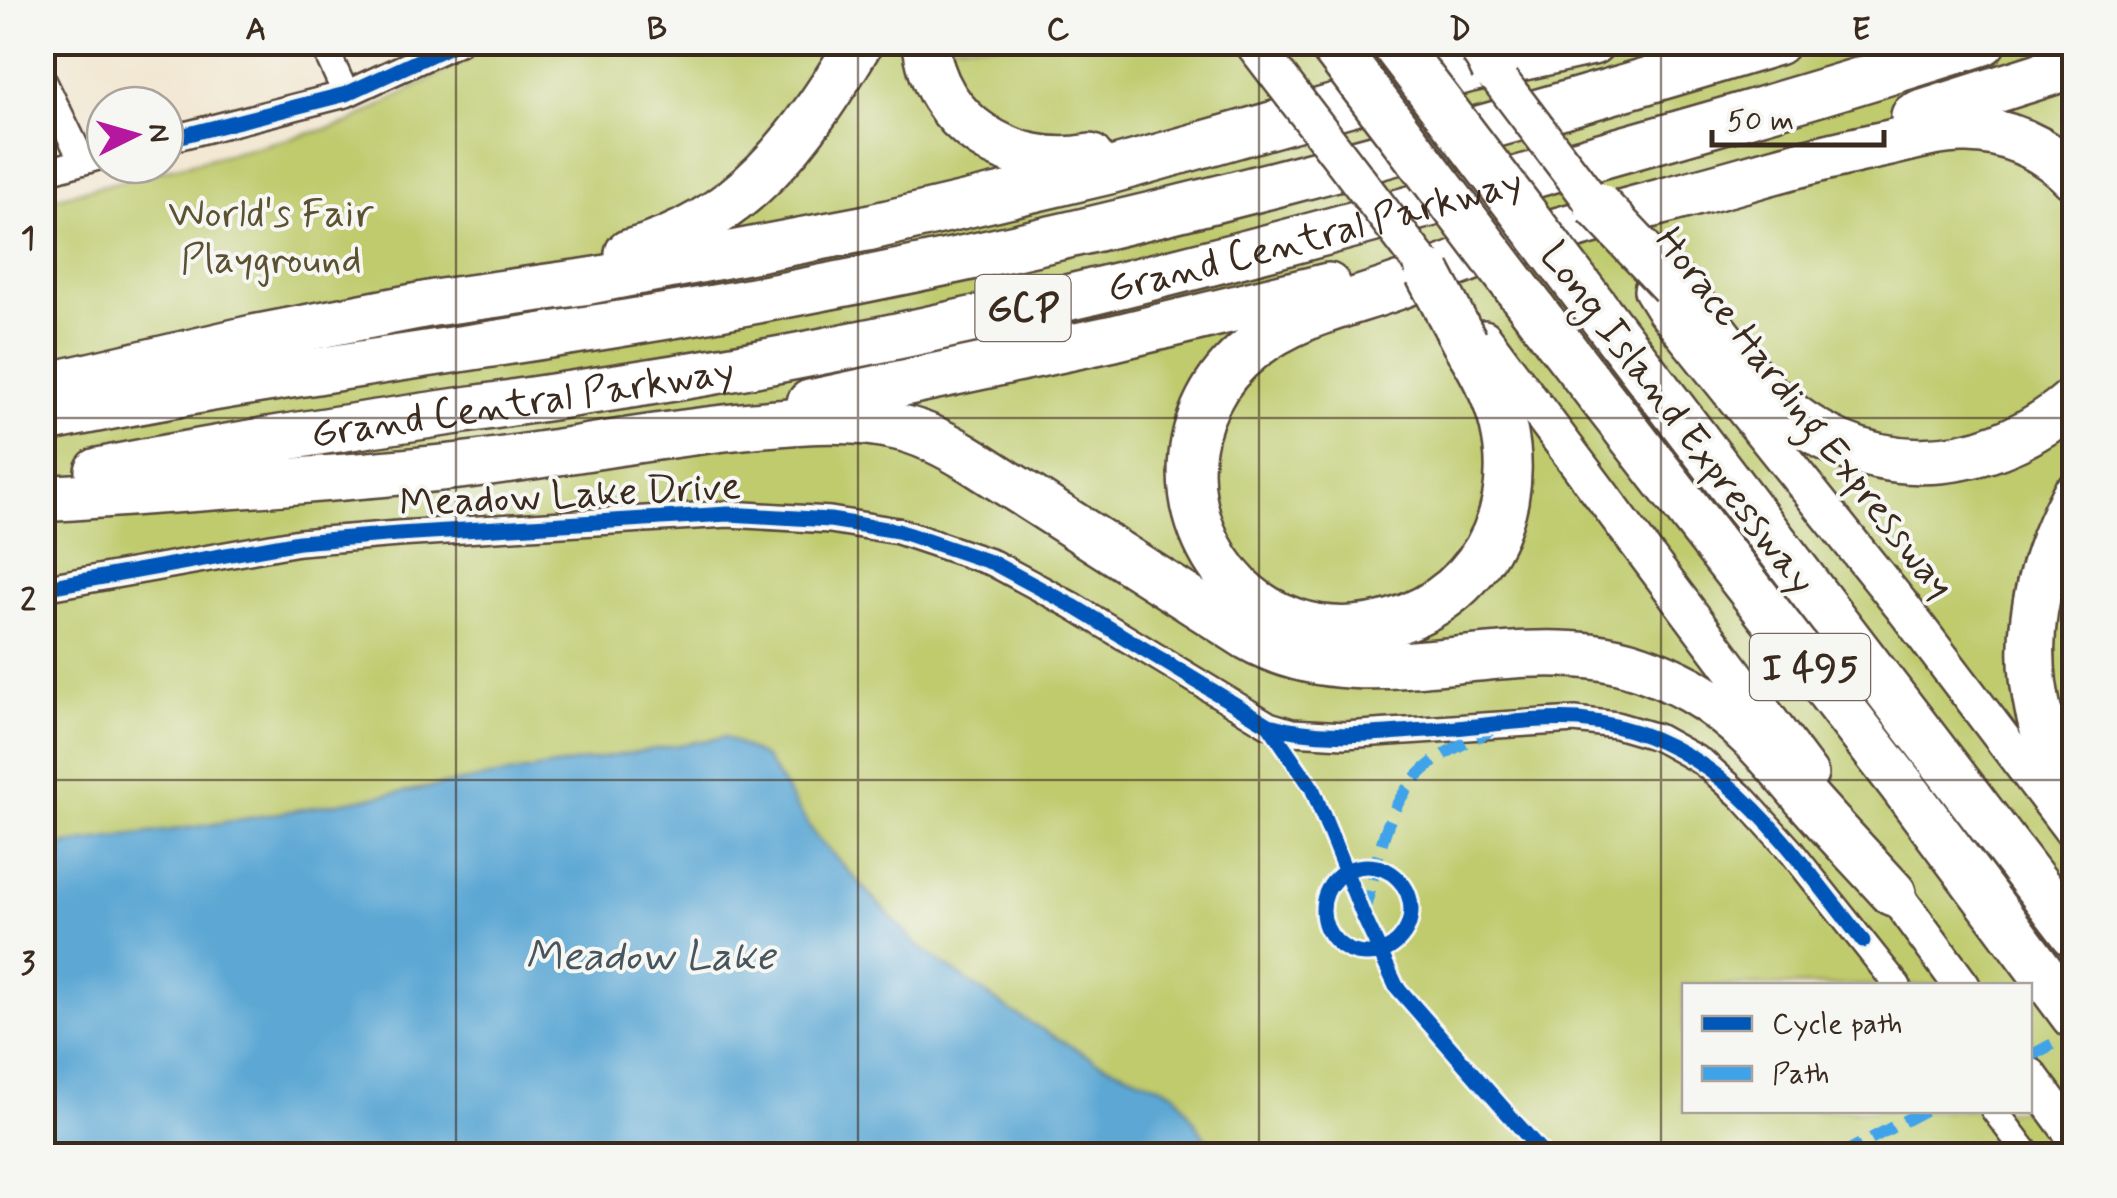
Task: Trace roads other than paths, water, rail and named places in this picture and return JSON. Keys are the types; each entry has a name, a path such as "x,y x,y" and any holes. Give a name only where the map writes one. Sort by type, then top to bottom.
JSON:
{"highway":[{"path":"434,303 673,238 734,202 778,162 860,42"},
{"path":"926,42 932,74 952,110 982,138 1019,154 1077,160 1274,123"},
{"name":"Long Island Expressway","path":"1330,42 1901,784 2074,1016"},
{"name":"Long Island Expressway","path":"1393,42 2074,934"},
{"path":"42,387 253,338 434,303 590,281 829,237 1109,172 1535,42"},
{"path":"1479,56 1592,42"},
{"name":"Grand Central Parkway","path":"42,420 255,381 697,312 957,260 1242,192 1778,42"},
{"name":"Grand Central Parkway","path":"42,483 219,449 690,376 1047,303 1198,268 1430,205 1758,112 1983,42"},
{"path":"1811,160 1899,121 2074,64"},
{"path":"1428,273 1475,340 1502,418 1508,453 1502,516 1494,537 1471,573 1421,613 1383,626 1345,630 1289,620 1240,589 1216,558 1205,538 1190,479 1190,458 1196,428 1219,381 1252,348 1296,321 1482,254 1811,160 1926,134 1984,131 2028,144 2074,177"},
{"path":"1597,205 1662,287 1748,376 1784,410 1827,438 1880,458 1934,462 1983,453 2035,431 2074,400"},
{"path":"700,430 1388,272 1482,254"},
{"path":"42,499 462,465 700,430 833,419 878,423 920,434 974,460 1248,637 1282,654 1364,666 1573,654 1654,672 1723,710 1753,735 1893,893"},
{"path":"2074,496 2040,576 2030,646 2036,700 2044,728 2074,800"},
{"path":"1937,754 2074,892"}],"main road":[{"path":"778,162 842,42"},
{"path":"1252,42 1428,273"},
{"name":"Horace Harding Expressway","path":"1479,56 1597,205"},
{"name":"Horace Harding Expressway","path":"1662,287 1665,311 1901,605 2074,833"},
{"path":"1475,340 1820,787 1960,983"},
{"path":"2032,1079 2074,1136"}],"street":[{"path":"322,42 346,94"},
{"path":"185,135 346,94 459,42"},
{"path":"42,78 85,144"},
{"path":"42,173 85,161"},
{"name":"Meadow Lake Drive","path":"42,588 298,542 497,526 728,514 830,520 898,531 993,564 1072,606 1269,725 1292,732 1344,735 1575,720 1657,737 1704,763 1741,796 1790,850 1896,983"},
{"path":"1996,1113 2029,1156"}],"water":[{"name":"Meadow Lake","path":"725,737 765,758 815,835 918,946 1012,1012 1097,1061 1175,1092 1214,1155 43,1155 43,863 66,844 202,826"}],"park label":[{"name":"World's Fair Playground","path":"271,235"}]}
